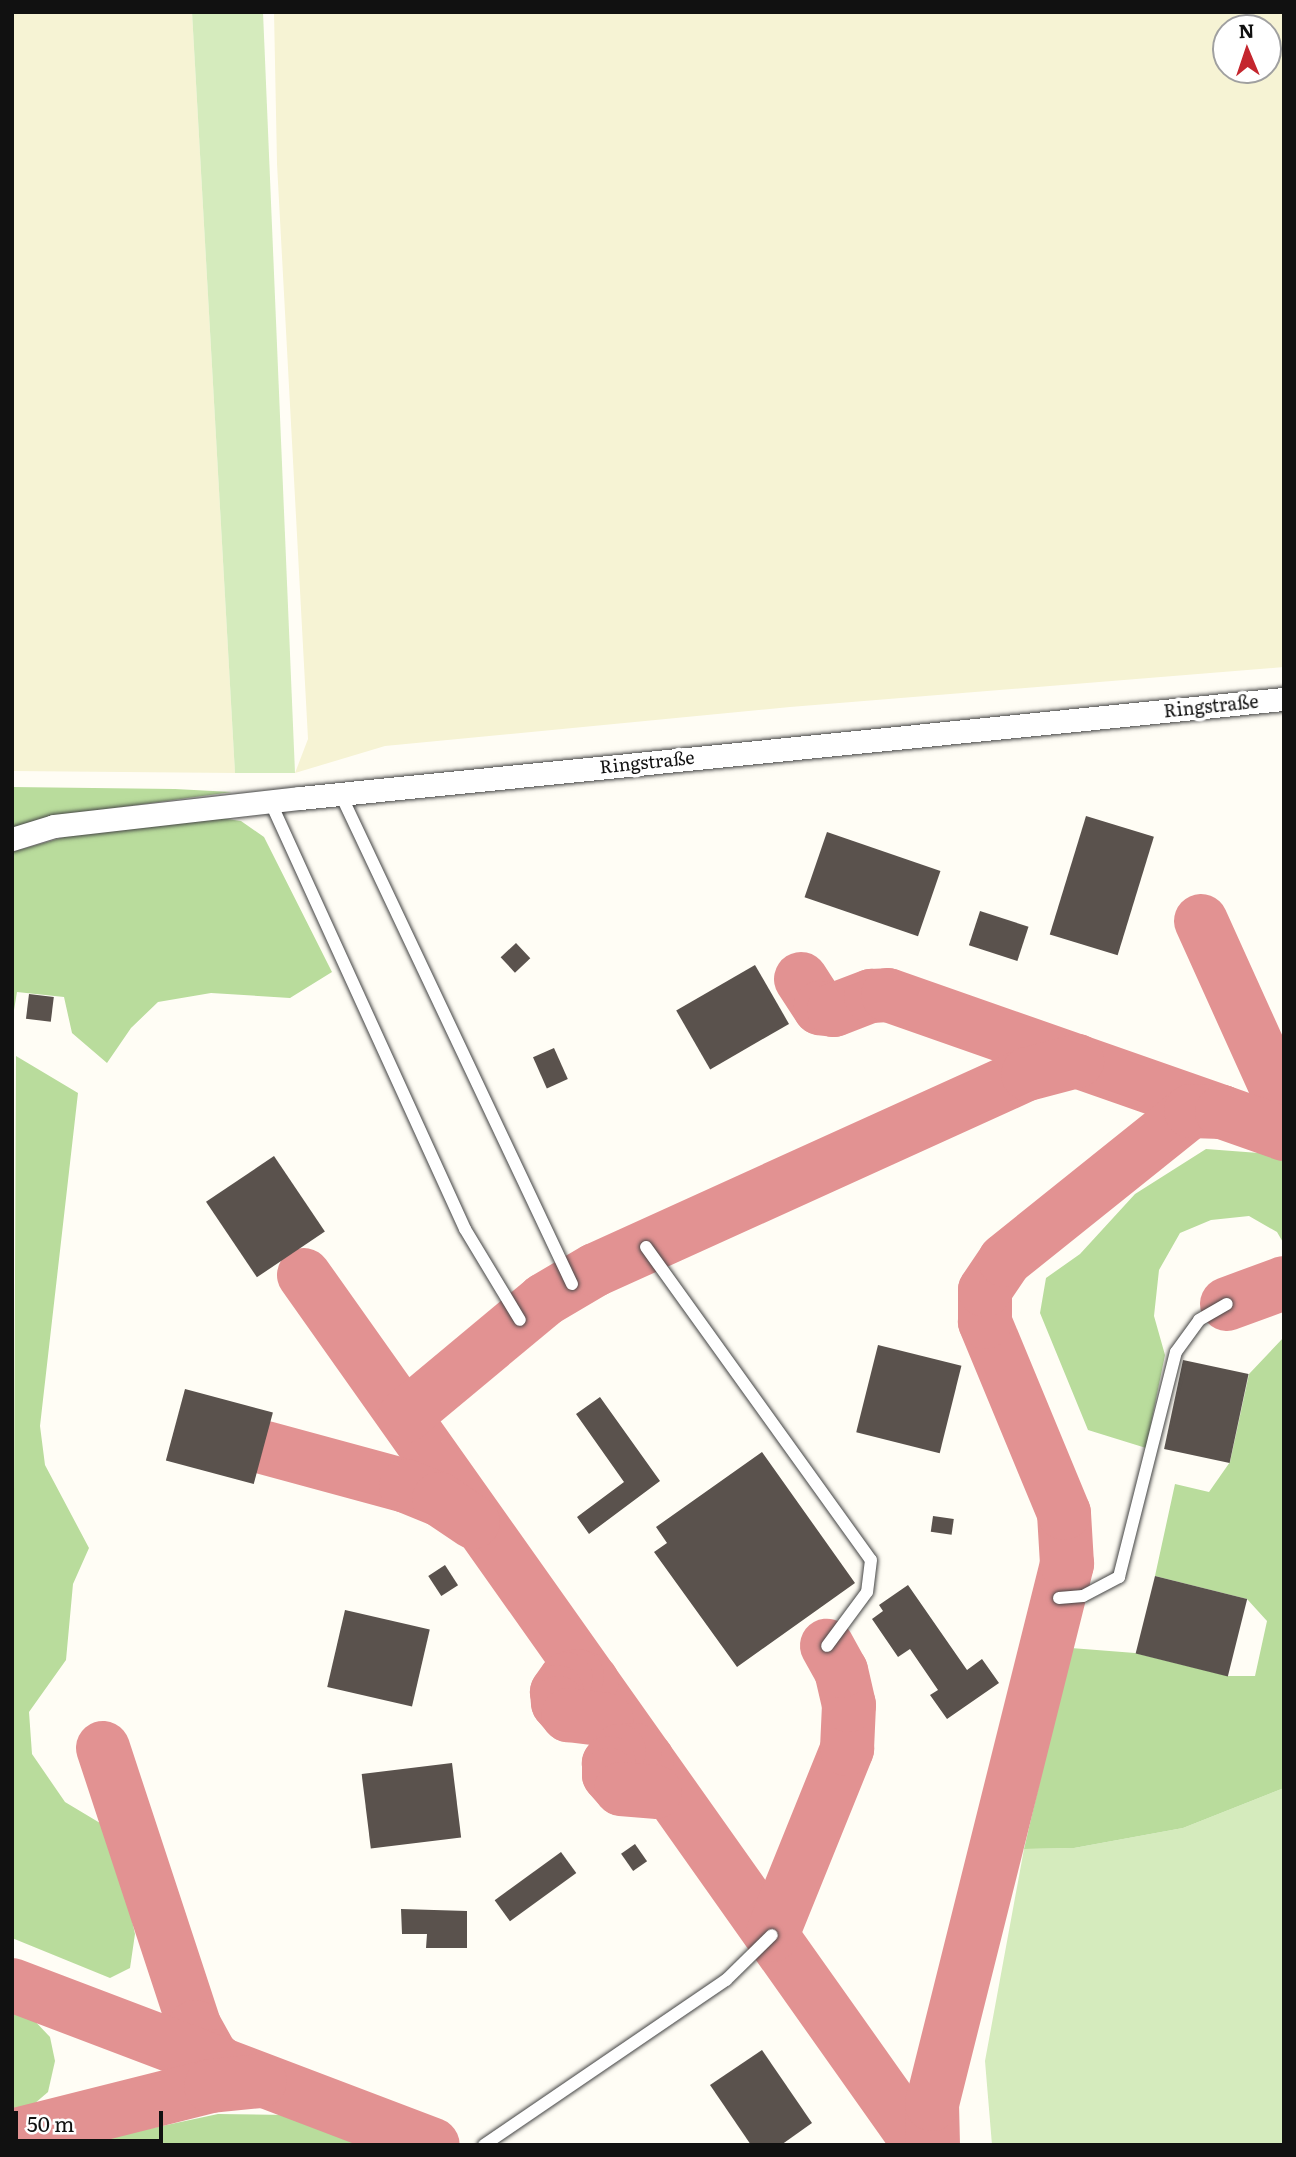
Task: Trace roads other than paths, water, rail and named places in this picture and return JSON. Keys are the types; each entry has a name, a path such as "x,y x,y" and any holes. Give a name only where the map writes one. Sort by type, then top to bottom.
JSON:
{"street":[{"name":"Ringstraße","path":"12,839 54,826 340,793 1284,698"}],"lane":[{"path":"340,793 572,1284"},
{"path":"270,801 466,1228 520,1320"},
{"path":"646,1247 871,1560 867,1592 827,1646"},
{"path":"1059,1598 1083,1596 1119,1577 1177,1352 1199,1320 1227,1304"},
{"path":"484,2145 726,1980 772,1935"}]}
